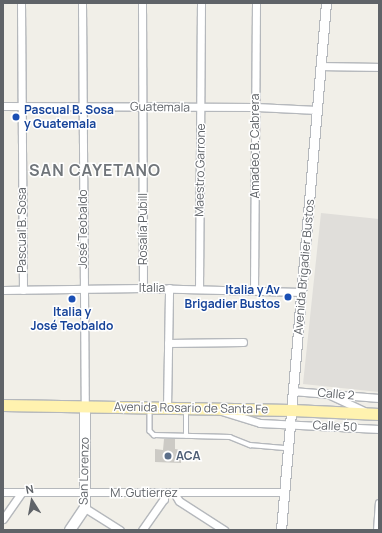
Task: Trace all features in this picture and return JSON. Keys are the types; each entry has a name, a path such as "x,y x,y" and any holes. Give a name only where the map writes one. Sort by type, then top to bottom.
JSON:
{"main road":[{"name":"Avenida Rosario de Santa Fe","path":"3,405 215,408 373,414"},
{"name":"San Lorenzo","path":"70,530 85,508 85,407"}],"street":[{"name":"Pascual B. Sosa","path":"21,3 23,290"},
{"name":"José Teobaldo","path":"82,3 85,407"},
{"name":"Rosalía Pubill","path":"142,3 143,288"},
{"name":"Maestro Garrone","path":"199,289 201,3"},
{"name":"Amadeo B. Cabrera","path":"254,289 256,3"},
{"name":"Avenida Brigadier Bustos","path":"281,530 292,425 292,391 302,292 326,3"},
{"path":"321,66 379,67"},
{"name":"Guatemala","path":"3,106 256,107 317,110"},
{"path":"167,408 169,288"},
{"name":"Italia","path":"3,290 169,288 254,289 302,292"},
{"path":"168,343 243,342"},
{"name":"Calle 2","path":"292,391 379,398"},
{"path":"326,393 373,414"},
{"name":"Calle 50","path":"215,408 230,416 260,424 379,429"},
{"name":"M. Gutierrez","path":"3,492 285,492"},
{"path":"3,519 21,493"},
{"path":"142,530 164,499 164,493"},
{"path":"174,493 179,501 224,530"},
{"path":"377,530 379,503"},
{"path":"85,508 120,530"}],"lane":[{"path":"150,408 151,434 230,437 257,446 289,448"},
{"path":"186,408 186,436"}],"shaded area":[{"path":"321,213 379,219 379,392 303,384"}],"building":[{"name":"ACA","path":"164,439 175,439 175,449 182,450 181,463 155,462 155,449 163,450"}],"place":[{"name":"Pascual B. Sosa y Guatemala","path":"16,117"},
{"name":"Italia y Av Brigadier Bustos","path":"288,297"},
{"name":"Italia y José Teobaldo","path":"72,299"},
{"name":"ACA","path":"168,456"}],"district":[{"name":"SAN CAYETANO","path":"95,170"}]}
